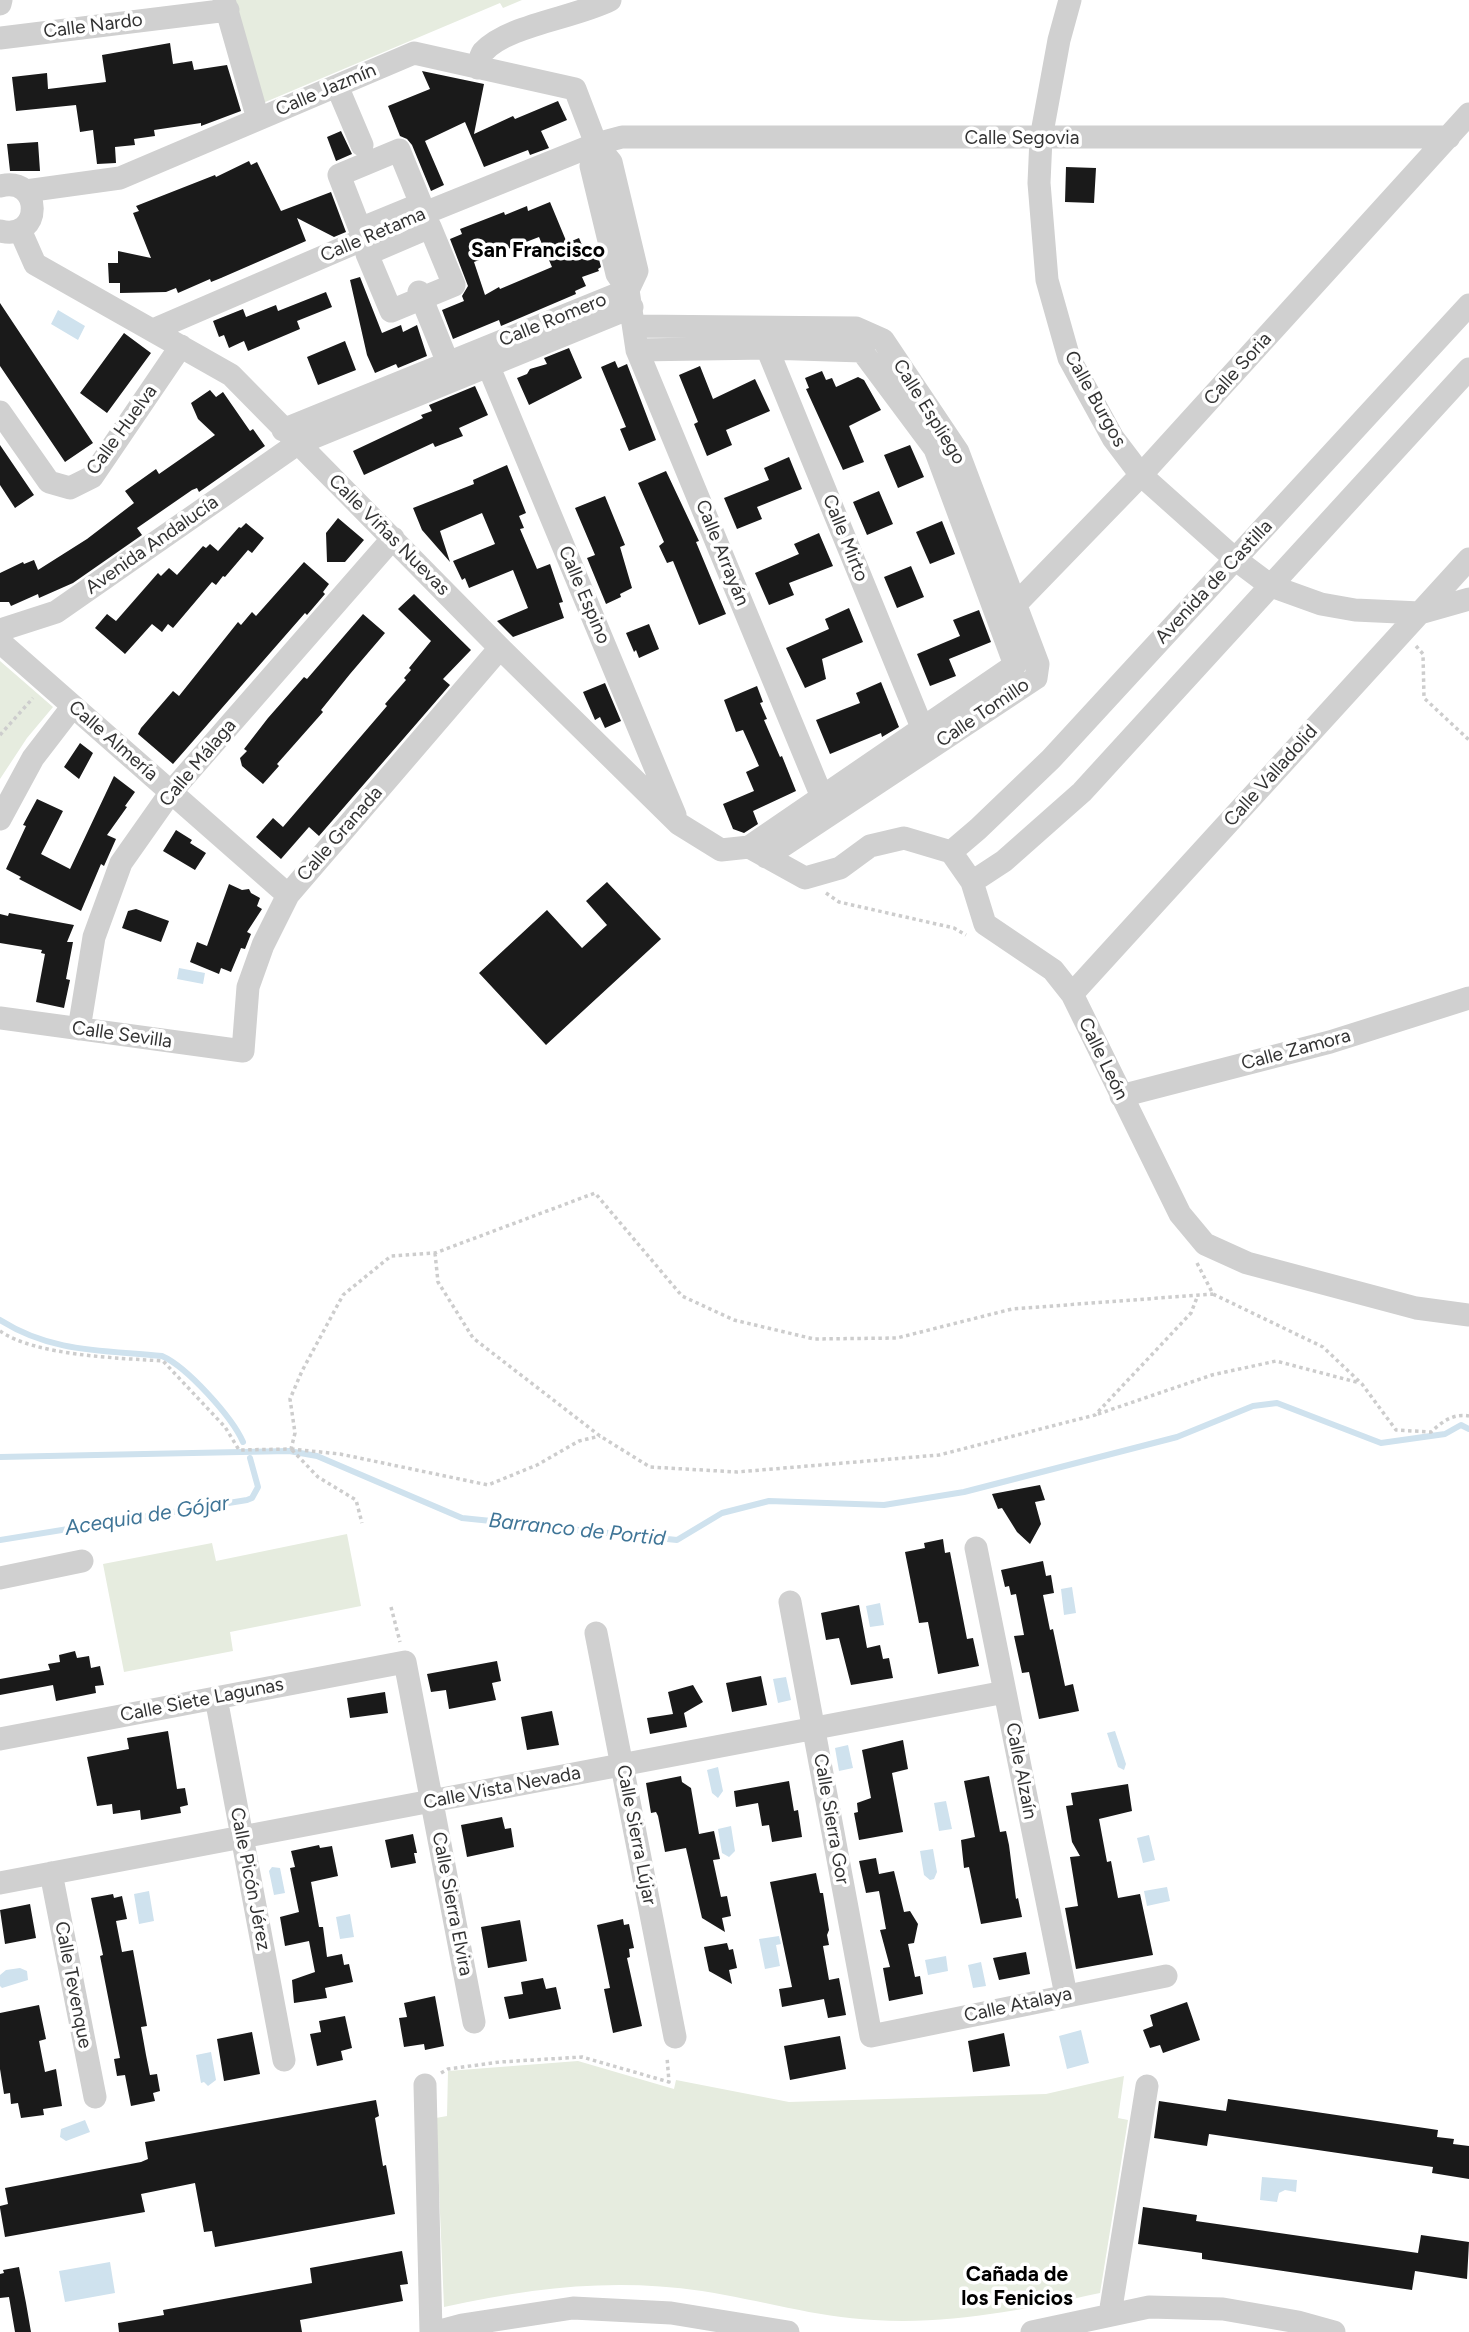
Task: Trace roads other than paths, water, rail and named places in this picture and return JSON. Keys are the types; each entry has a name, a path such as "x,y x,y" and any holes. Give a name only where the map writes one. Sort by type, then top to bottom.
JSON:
{"street":[{"path":"478,68 482,54 503,36 592,9 610,0"},
{"name":"Calle Burgos","path":"1070,0 1059,40 1041,138 1039,183 1047,280 1069,358 1113,438 1141,475 1235,559 1271,586 1333,606 1356,610 1420,613"},
{"path":"226,5 258,119"},
{"name":"Calle Nardo","path":"0,38 226,5"},
{"name":"Calle Jazmín","path":"0,186 11,185 26,191 120,178 414,53 575,89 596,144 611,162 637,271 632,307"},
{"path":"337,86 362,145"},
{"name":"Calle Soria","path":"1007,609 1141,475 1469,114"},
{"name":"Calle Segovia","path":"596,144 622,137 1449,137"},
{"name":"Calle Retama","path":"153,330 420,215 596,144"},
{"path":"10,231 26,225 33,212 33,204 26,191"},
{"name":"Calle Viñas Nuevas","path":"10,231 35,264 231,375 500,648 679,824 721,850 758,852"},
{"path":"420,296 448,363"},
{"name":"Avenida de Castilla","path":"951,852 1051,759 1469,305"},
{"name":"Calle Espliego","path":"632,307 766,338 862,351 935,449 1007,609 1038,664 1036,678"},
{"name":"Calle Arrayán","path":"632,307 637,350 826,806"},
{"name":"Calle Romero","path":"290,437 448,363 632,307"},
{"name":"Calle Romero","path":"290,437 488,365 632,307"},
{"name":"Calle Espliego","path":"637,350 766,338"},
{"name":"Calle Mirto","path":"766,338 927,738"},
{"name":"Calle Huelva","path":"0,412 48,482 70,488 92,477 181,346"},
{"name":"Calle Espino","path":"488,365 679,824"},
{"path":"972,882 1004,861 1082,792 1469,369"},
{"name":"Avenida Andalucía","path":"0,631 56,612 290,437"},
{"name":"Calle Málaga","path":"79,1029 94,937 121,863 171,792 393,538"},
{"name":"Calle Valladolid","path":"1072,994 1469,559"},
{"path":"1420,613 1469,599"},
{"name":"Calle Espliego","path":"1007,609 1014,665"},
{"name":"Calle Almería","path":"0,642 288,895"},
{"name":"Calle Granada","path":"243,1051 248,988 263,946 288,895 500,648"},
{"name":"Calle Tomillo","path":"927,738 1014,665"},
{"name":"Calle Tomillo","path":"758,852 927,738 1036,678"},
{"path":"0,819 33,758 73,706"},
{"path":"758,852 805,878 840,869 870,846 904,838 951,852"},
{"name":"Calle León","path":"951,852 972,882 985,924 1053,970 1072,994 1180,1214 1205,1244 1247,1263 1416,1308 1469,1315"},
{"name":"Calle Zamora","path":"1121,1096 1329,1042 1469,998"},
{"name":"Calle Sevilla","path":"0,1018 243,1051"},
{"name":"Calle Alzaín","path":"976,1548 1066,1995"},
{"path":"0,1578 82,1561"},
{"name":"Calle Sierra Gor","path":"790,1602 871,2036"},
{"name":"Calle Sierra Lújar","path":"596,1633 675,2037"},
{"name":"Calle Siete Lagunas","path":"0,1739 405,1662"},
{"name":"Calle Sierra Elvira","path":"405,1662 474,2022"},
{"name":"Calle Vista Nevada","path":"0,1883 1004,1692"},
{"name":"Calle Picón Jérez","path":"216,1698 284,2060"},
{"name":"Calle Tevenque","path":"51,1873 95,2097"},
{"name":"Calle Atalaya","path":"871,2036 1166,1976"},
{"path":"425,2085 431,2332"},
{"path":"1110,2314 1147,2086"},
{"path":"1031,2332 1149,2307 1223,2309 1298,2322 1334,2332"},
{"path":"436,2332 462,2325 573,2308 671,2313 788,2332"}],"water":[{"path":"58,310 85,326 78,340 51,324"},
{"path":"179,968 205,973 203,984 177,979"},
{"path":"1072,1587 1076,1613 1064,1615 1061,1589"},
{"path":"880,1603 884,1625 870,1627 866,1606"},
{"path":"786,1677 791,1700 778,1703 773,1679"},
{"path":"1115,1731 1126,1764 1124,1770 1118,1767 1107,1733"},
{"path":"848,1745 853,1768 839,1771 835,1748"},
{"path":"718,1767 723,1791 718,1798 712,1793 707,1770"},
{"path":"946,1801 952,1829 939,1831 934,1803"},
{"path":"731,1826 735,1851 729,1857 722,1853 718,1829"},
{"path":"1149,1835 1155,1860 1143,1863 1137,1838"},
{"path":"933,1849 937,1872 934,1879 930,1880 924,1875 920,1851"},
{"path":"272,1867 280,1868 285,1893 274,1895 269,1871"},
{"path":"1167,1887 1170,1901 1147,1906 1144,1891"},
{"path":"149,1891 154,1921 139,1924 134,1894"},
{"path":"350,1914 354,1937 340,1939 336,1917"},
{"path":"779,1936 781,1944 776,1945 780,1966 765,1969 759,1939"},
{"path":"946,1956 948,1971 928,1975 925,1960"},
{"path":"981,1962 986,1986 973,1988 968,1965"},
{"path":"20,1968 27,1971 28,1980 2,1988 0,1986 0,1975 6,1970"},
{"path":"1081,2030 1089,2063 1067,2069 1059,2036"},
{"path":"211,2052 216,2080 208,2086 204,2082 201,2083 196,2055"},
{"path":"85,2120 90,2132 66,2141 60,2137 61,2129"},
{"path":"1262,2177 1297,2180 1296,2192 1285,2190 1279,2193 1277,2202 1260,2200"},
{"path":"110,2262 115,2293 65,2302 59,2271"}],"waterway":[{"name":"Acequia de Gójar","path":"0,1320 19,1331 59,1344 99,1351 162,1356 184,1371 208,1394 243,1442"},
{"name":"Barranco de Portid","path":"0,1457 289,1451 317,1456 462,1518 677,1540 722,1513 769,1501 884,1505 964,1492 1177,1437 1253,1406 1277,1403 1381,1443 1445,1434 1461,1425 1469,1429"},
{"name":"Acequia de Gójar","path":"0,1540 247,1500 252,1498 258,1487 250,1458"}],"district":[{"name":"San Francisco","path":"538,251"},
{"name":"Cañada de los Fenicios","path":"1017,2287"}]}
